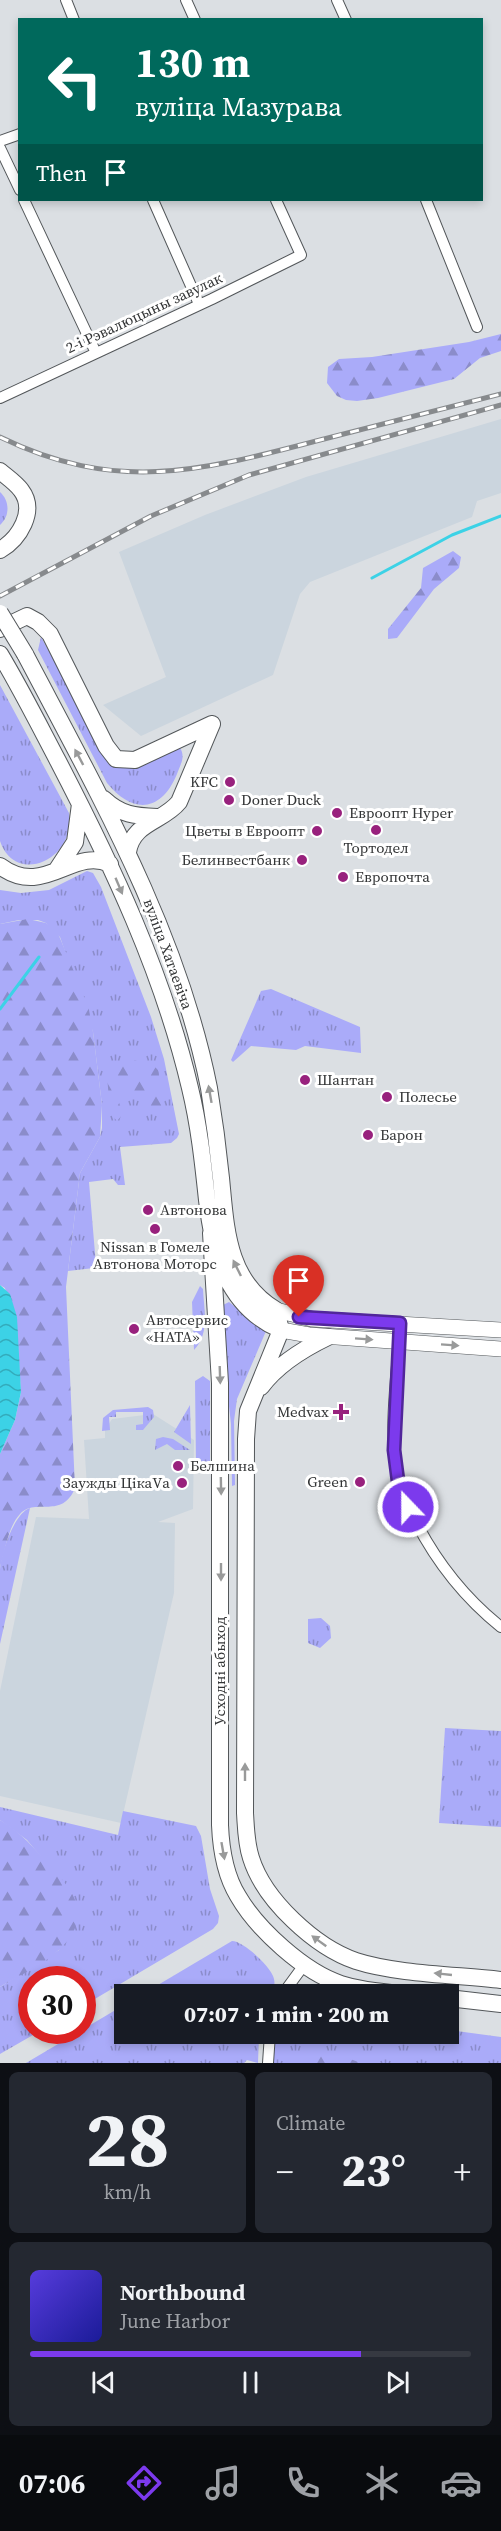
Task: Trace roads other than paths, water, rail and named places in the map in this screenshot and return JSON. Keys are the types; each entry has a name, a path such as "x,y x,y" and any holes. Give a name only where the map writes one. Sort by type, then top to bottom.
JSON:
{"main road":[{"path":"0,471 20,489 27,506 23,525 16,538 0,550"},
{"name":"вуліца Хатаевіча","path":"0,613 25,654 128,852 169,950 200,1047 215,1123 230,1252 247,1285 256,1296 276,1310"},
{"path":"0,629 27,616 46,629 106,746 117,759 135,760 212,724 179,802 174,809 136,833 130,842 128,852"},
{"name":"вуліца Хатаевіча","path":"3,659 110,864 150,959 190,1087 202,1153 211,1233 221,1268 239,1299 258,1318 280,1330"},
{"path":"98,793 116,809 130,816 158,818"},
{"path":"54,873 75,842 80,803"},
{"path":"0,866 20,877 36,878 87,862 101,861 110,864"},
{"name":"Усходні абыход","path":"211,1233 220,1383 222,1852 238,1896 252,1916 304,1965 343,1984"},
{"path":"501,1330 312,1319 276,1310 280,1330 328,1337 501,1349"},
{"path":"399,1341 400,1323"},
{"name":"Усходні абыход","path":"280,1330 248,1411 246,1439 244,1813 251,1858 274,1898 306,1931 323,1944 347,1957 372,1965 501,1980"},
{"path":"252,1400 266,1381 284,1364 308,1347 328,1337"},
{"path":"221,1514 246,1513"},
{"path":"459,1999 501,2004"}],"street":[{"path":"66,0 73,18"},
{"path":"186,0 194,18"},
{"path":"338,0 345,18"},
{"path":"0,141 18,135"},
{"path":"0,148 18,186"},
{"path":"24,201 96,353"},
{"path":"153,201 199,304"},
{"name":"2-і Рэвалюцыны завулак","path":"0,398 301,255 276,201"},
{"path":"426,201 477,327"},
{"path":"0,879 20,877"},
{"path":"399,1341 394,1428 398,1481 435,1558 456,1586 501,1627"},
{"path":"290,1984 304,1965"},
{"path":"268,2063 269,2044"}],"water":[{"path":"0,1285 10,1294 17,1317 21,1392 15,1420 0,1454"}],"waterway":[{"path":"372,578 452,535 501,516"},
{"path":"0,1009 39,957"}],"railway":[{"path":"0,437 43,455 84,466 123,471 162,471 239,460 501,394"},
{"path":"0,596 151,516 249,475 501,405"}],"place":[{"name":"KFC","path":"230,782"},
{"name":"Doner Duck","path":"229,800"},
{"name":"Евроопт Hyper","path":"337,813"},
{"name":"Тортодел","path":"376,830"},
{"name":"Цветы в Евроопт","path":"317,831"},
{"name":"Белинвестбанк","path":"302,860"},
{"name":"Европочта","path":"343,877"},
{"name":"Шантан","path":"305,1080"},
{"name":"Полесье","path":"387,1097"},
{"name":"Барон","path":"368,1135"},
{"name":"Автонова","path":"148,1210"},
{"name":"Nissan в Гомеле Автонова Моторс","path":"155,1229"},
{"name":"Автосервис «НАТА»","path":"134,1329"},
{"name":"Medvax","path":"341,1412"},
{"name":"Белшина","path":"178,1466"},
{"name":"Green","path":"360,1482"},
{"name":"Заужды ЦікаVа","path":"182,1483"}]}
